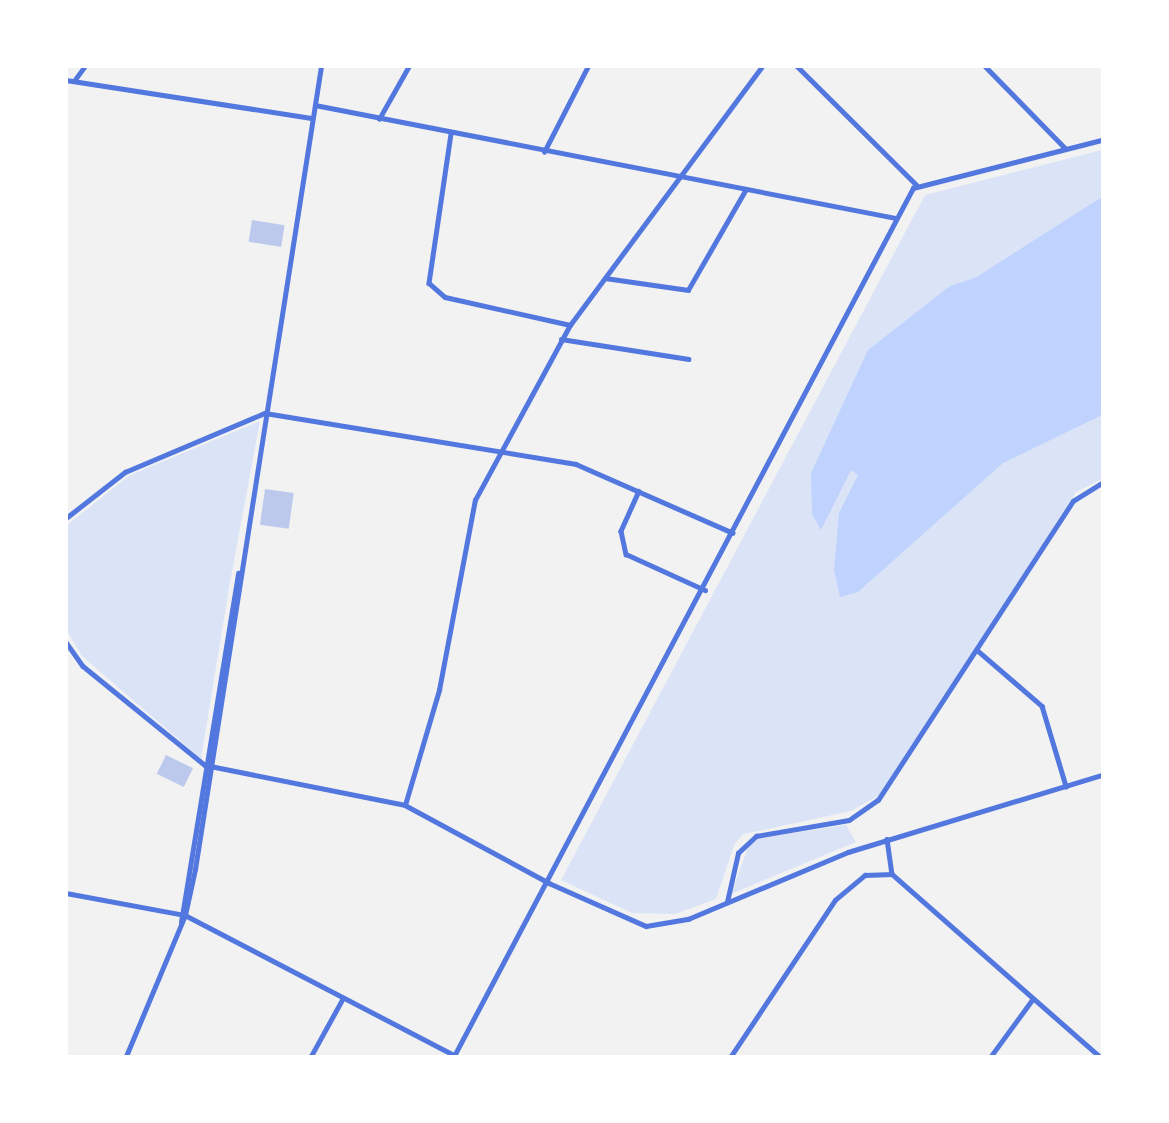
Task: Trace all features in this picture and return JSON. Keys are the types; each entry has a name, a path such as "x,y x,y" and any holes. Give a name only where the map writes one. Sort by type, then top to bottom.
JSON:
{"street":[{"path":"73,81 85,66"},
{"path":"126,1056 183,914 321,66"},
{"path":"379,119 409,66"},
{"path":"544,152 588,66"},
{"path":"405,805 439,690 470,515 570,325 762,66"},
{"path":"797,66 916,184"},
{"path":"985,66 1065,149"},
{"path":"66,80 311,118"},
{"path":"314,105 451,134 896,218"},
{"path":"451,134 429,283 445,297 570,325"},
{"path":"66,893 183,914 455,1056 705,590 916,184 1102,140"},
{"path":"605,278 688,290 745,191"},
{"path":"561,339 688,359"},
{"path":"66,518 125,472 265,413 580,466 733,533"},
{"path":"727,902 738,853 756,836 849,820 878,800 1077,496 1102,483"},
{"path":"639,491 621,531 626,554 705,590"},
{"path":"66,642 83,666 208,766 405,805 549,883 646,926 688,919 887,839 1102,775"},
{"path":"977,650 1039,701 1066,786"},
{"path":"887,839 892,874 1032,1000 1101,1055"},
{"path":"732,1056 835,900 865,875 892,874"},
{"path":"312,1056 343,998"},
{"path":"991,1056 1032,1000"}],"shaded area":[{"path":"1102,150 1102,479 1076,492 880,795 851,811 744,834 735,843 716,899 675,914 632,913 561,880 925,195"},
{"path":"260,421 201,759 82,656 67,631 67,525 130,475"},
{"path":"846,825 856,842 731,894 748,847 760,838"}],"water":[{"path":"1102,197 1102,415 1003,463 858,592 840,597 834,570 839,513 858,475 851,470 821,530 812,514 811,473 868,350 950,286 975,278"}],"building":[{"path":"252,220 285,225 281,247 249,242"},
{"path":"265,489 294,493 289,529 260,525"},
{"path":"166,755 193,768 184,787 157,774"}]}
